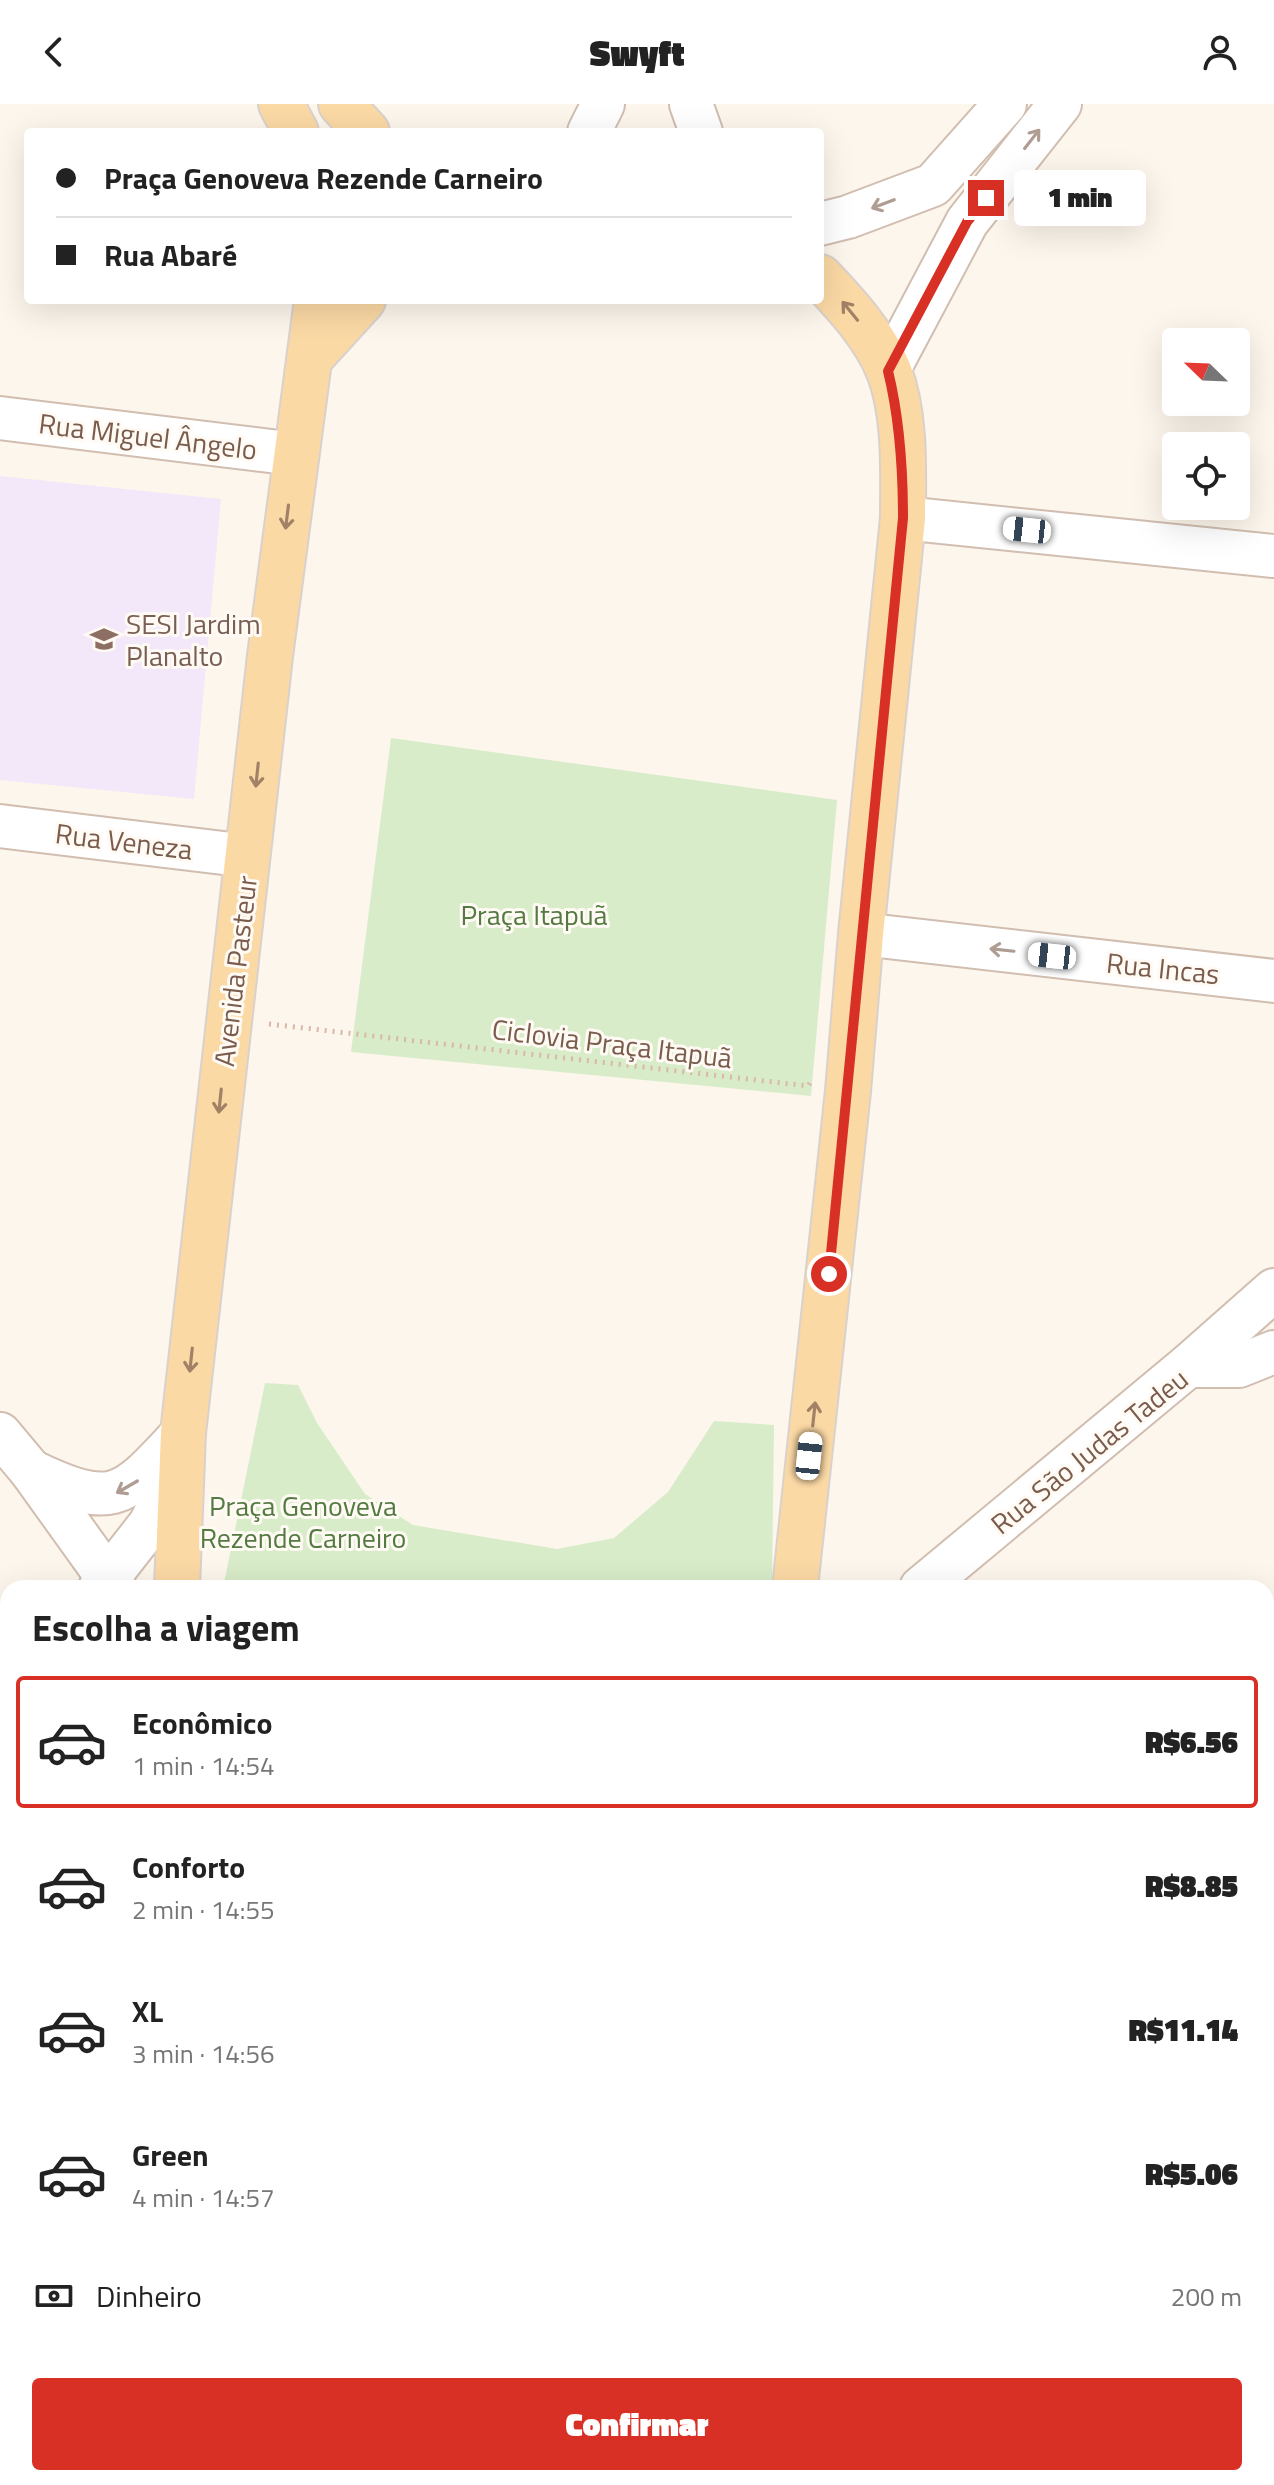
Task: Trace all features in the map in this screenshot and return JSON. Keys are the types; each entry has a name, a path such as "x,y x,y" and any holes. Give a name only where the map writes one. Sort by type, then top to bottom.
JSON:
{"main road":[{"path":"341,104 363,128"},
{"path":"797,1568 848,1091 903,518 903,460 888,371 862,325 824,282"},
{"name":"Avenida Pasteur","path":"177,1580 182,1448 228,1024 295,454 317,304"},
{"path":"311,357 359,304"}],"street":[{"path":"591,128 603,104"},
{"path":"691,104 700,128"},
{"path":"824,223 933,185 1005,104"},
{"path":"888,371 967,222 1060,104"},
{"path":"933,185 967,222"},
{"name":"Rua Miguel Ângelo","path":"0,418 295,454"},
{"path":"903,518 1274,556"},
{"name":"Rua Veneza","path":"0,826 248,856"},
{"name":"Rua Incas","path":"861,934 1274,981"},
{"path":"1188,1366 1274,1290"},
{"name":"Rua São Judas Tadeu","path":"931,1580 1188,1366 1239,1366 1274,1352"},
{"path":"0,1434 31,1471 103,1580"},
{"path":"31,1471 62,1486 88,1493 114,1494 137,1482 182,1448"},
{"path":"111,1580 150,1524 182,1448"}],"path":[{"name":"Ciclovia Praça Itapuã","path":"228,1024 238,1020 808,1086 813,1080"}],"shaded area":[{"name":"SESI Jardim Planalto","path":"0,476 221,499 194,799 0,780"}],"green space":[{"name":"Praça Itapuã","path":"391,738 837,800 811,1096 351,1052"},
{"name":"Praça Genoveva Rezende Carneiro","path":"265,1383 298,1385 317,1423 365,1494 413,1525 557,1549 614,1538 668,1492 714,1421 774,1425 772,1580 225,1580"}],"place":[{"name":"SESI Jardim Planalto","path":"104,639"}],"route":[{"path":"829,1274 903,518 903,460 888,371 967,222 986,198"}]}
